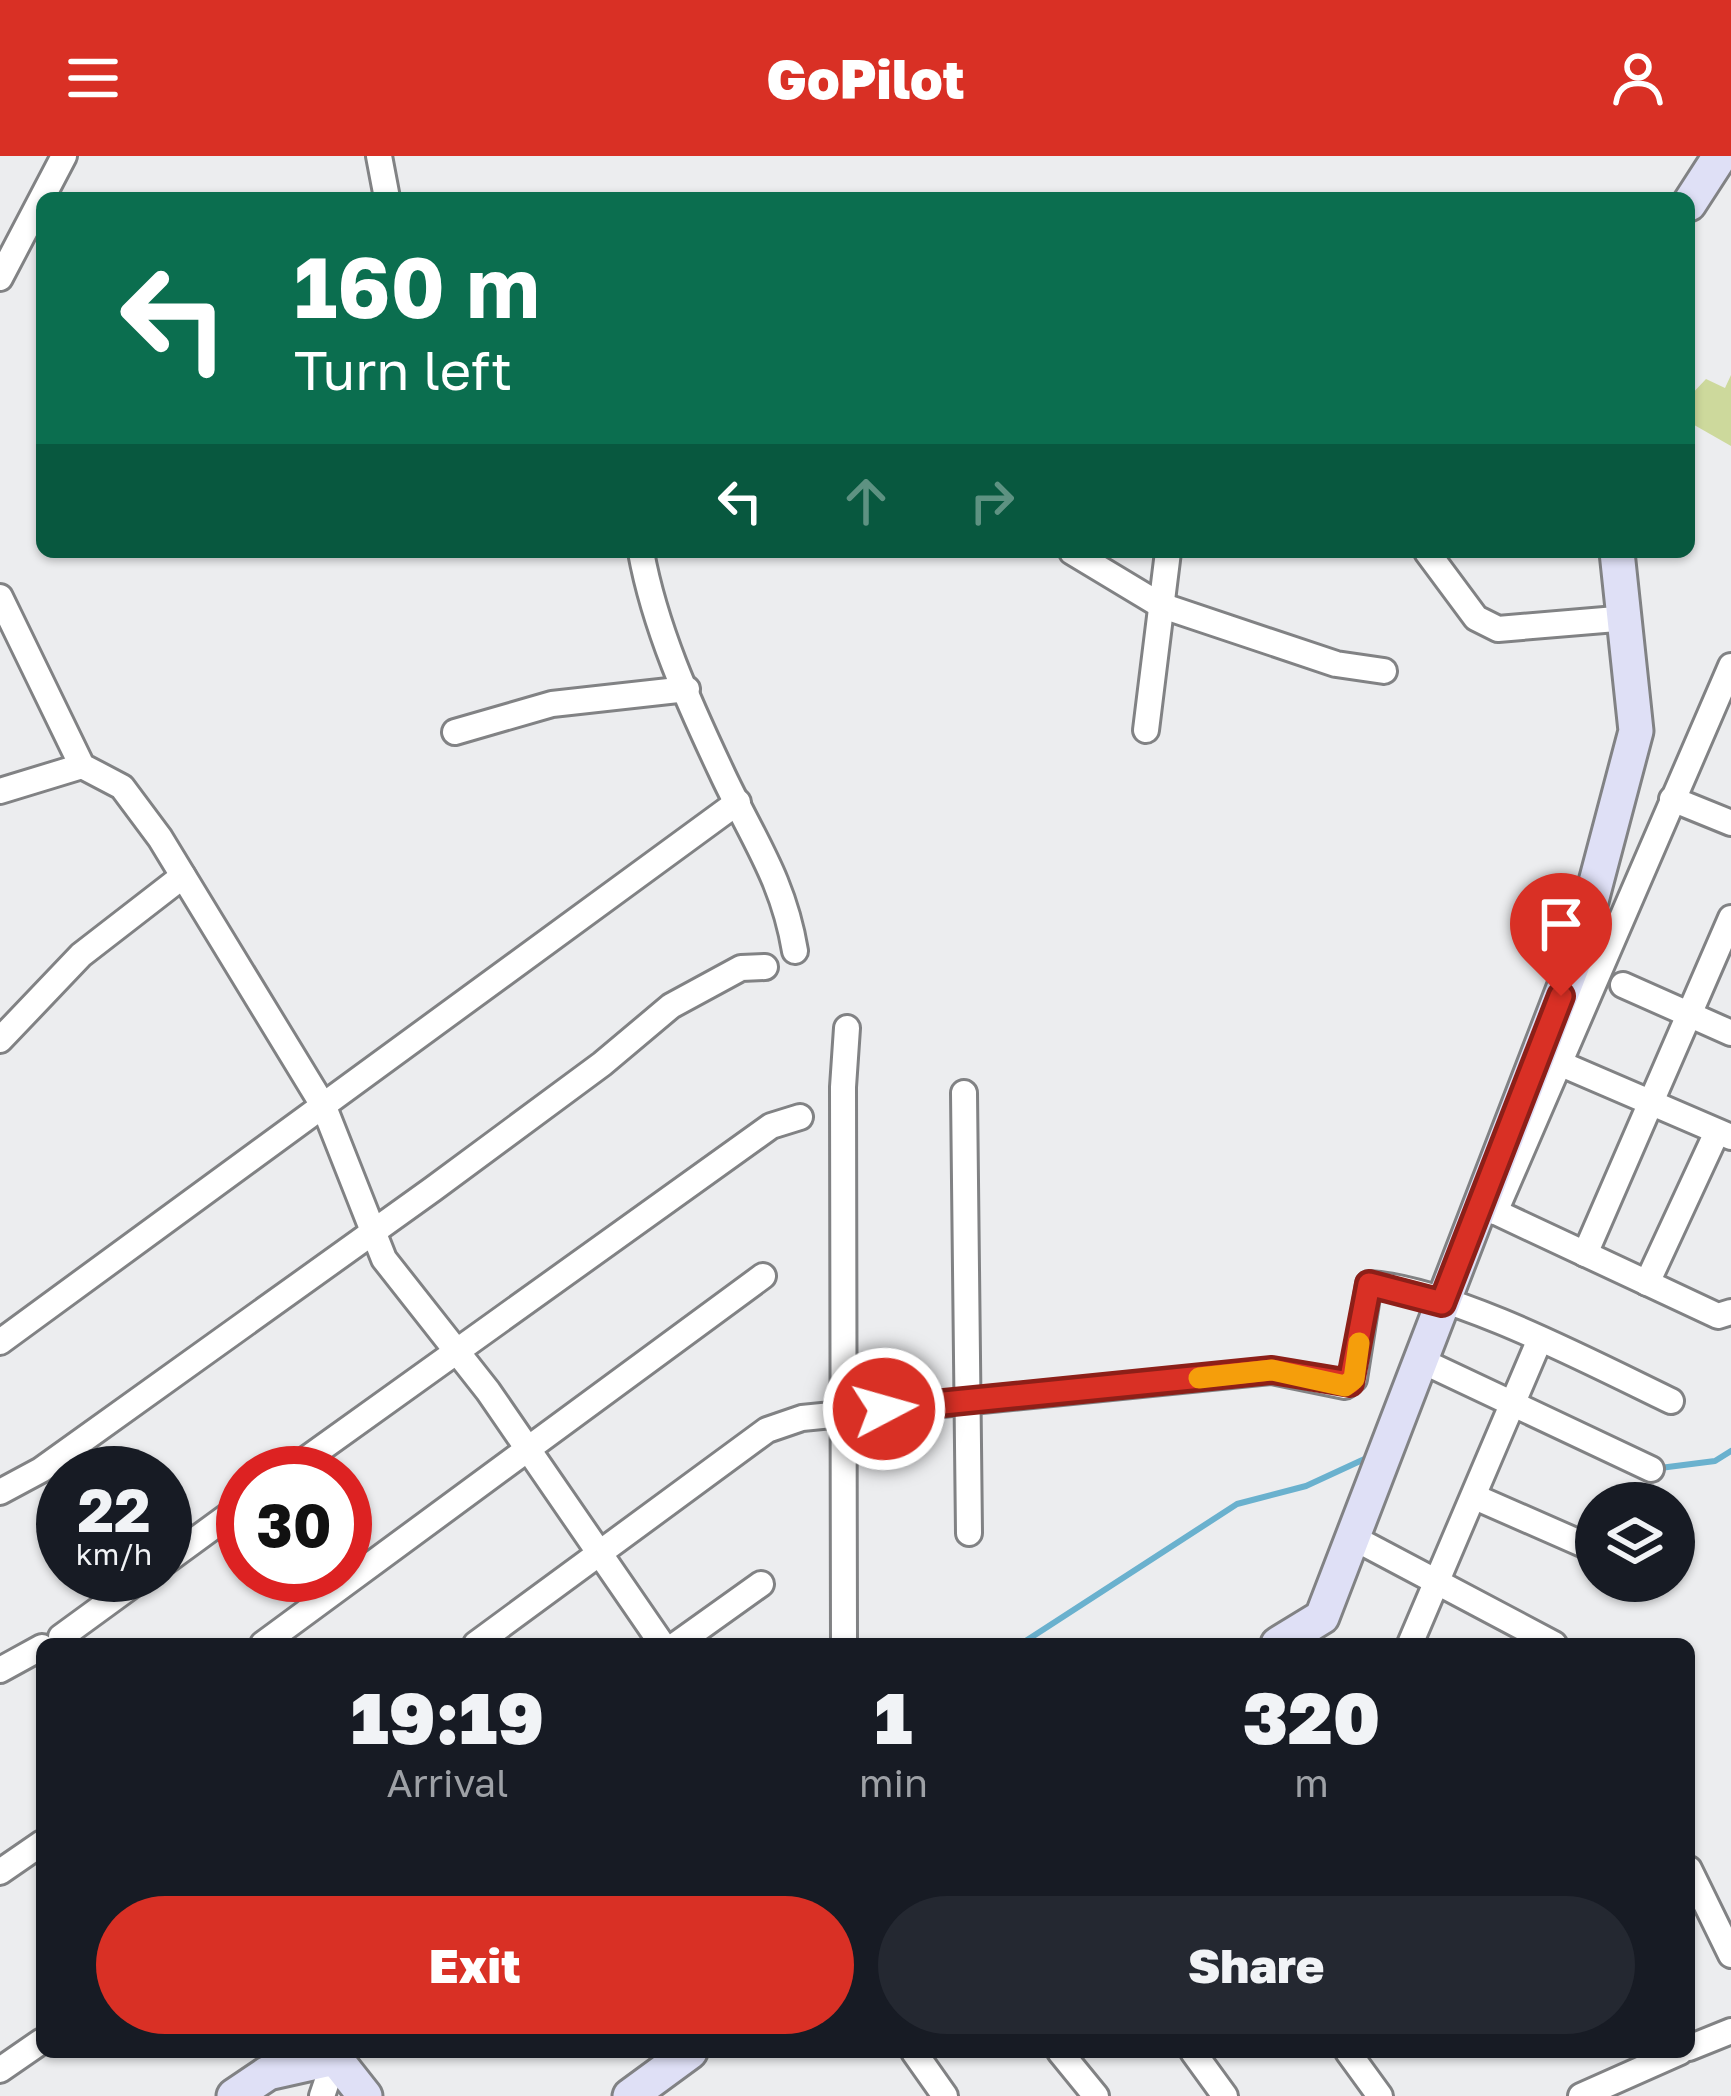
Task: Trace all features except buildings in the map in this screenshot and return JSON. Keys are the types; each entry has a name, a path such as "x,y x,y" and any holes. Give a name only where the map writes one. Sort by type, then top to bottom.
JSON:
{"street":[{"path":"45,192 64,156"},
{"path":"379,156 386,192"},
{"path":"1695,195 1720,156"},
{"path":"0,278 36,209"},
{"path":"642,558 652,614 786,899 796,951"},
{"path":"1082,558 1160,605 1336,664 1384,671"},
{"path":"1146,730 1167,558"},
{"path":"1431,558 1476,618 1498,629 1628,618"},
{"path":"1488,1208 1577,954 1636,731 1628,618 1618,558"},
{"path":"0,597 82,766 122,787 324,1107 384,1259 528,1449 658,1638"},
{"path":"1288,1638 1322,1617 1442,1303 1559,1063 1672,799 1721,713 1731,666"},
{"path":"455,732 552,704 687,689"},
{"path":"0,791 82,766"},
{"path":"1672,799 1731,824"},
{"path":"0,1342 737,802"},
{"path":"0,1040 81,955 182,876"},
{"path":"1585,1254 1731,918"},
{"path":"0,1492 41,1469 373,1232 602,1064 671,1006 741,968 765,967"},
{"path":"1623,985 1731,1034"},
{"path":"844,1638 843,1087 848,1028"},
{"path":"1559,1063 1724,1134 1647,1283"},
{"path":"964,1093 969,1533"},
{"path":"324,1446 771,1126 800,1117"},
{"path":"1488,1208 1718,1316 1731,1312"},
{"path":"271,1638 763,1276"},
{"path":"484,1638 767,1430 844,1413 1272,1370 1345,1386 1354,1379 1369,1284 1442,1303 1540,1339 1671,1401"},
{"path":"1413,1638 1540,1339"},
{"path":"1420,1360 1651,1469"},
{"path":"1474,1497 1575,1541"},
{"path":"1352,1537 1543,1638"},
{"path":"684,1638 761,1584"},
{"path":"61,1638 109,1602"},
{"path":"0,1670 36,1652"},
{"path":"0,1872 36,1847"},
{"path":"1695,1881 1731,1955"},
{"path":"1695,2046 1731,2031"},
{"path":"0,2070 36,2046"},
{"path":"234,2096 268,2072 322,2058"},
{"path":"322,2096 332,2058"},
{"path":"335,2058 365,2096"},
{"path":"630,2096 682,2058"},
{"path":"918,2058 945,2096"},
{"path":"1065,2058 1096,2096"},
{"path":"1197,2058 1225,2096"},
{"path":"1352,2058 1380,2096"},
{"path":"1581,2096 1666,2058"}],"green space":[{"path":"1731,375 1731,446 1695,425 1695,391 1706,379 1725,388"}],"waterway":[{"path":"1660,1468 1715,1461 1731,1451"},
{"path":"1030,1638 1237,1504 1306,1486 1371,1456"}],"slow traffic":[{"path":"1199,1378 1272,1370 1345,1386 1354,1379 1359,1343"}],"route":[{"path":"884,1409 1272,1370 1345,1386 1350,1383 1369,1284 1442,1303 1561,996"}]}
